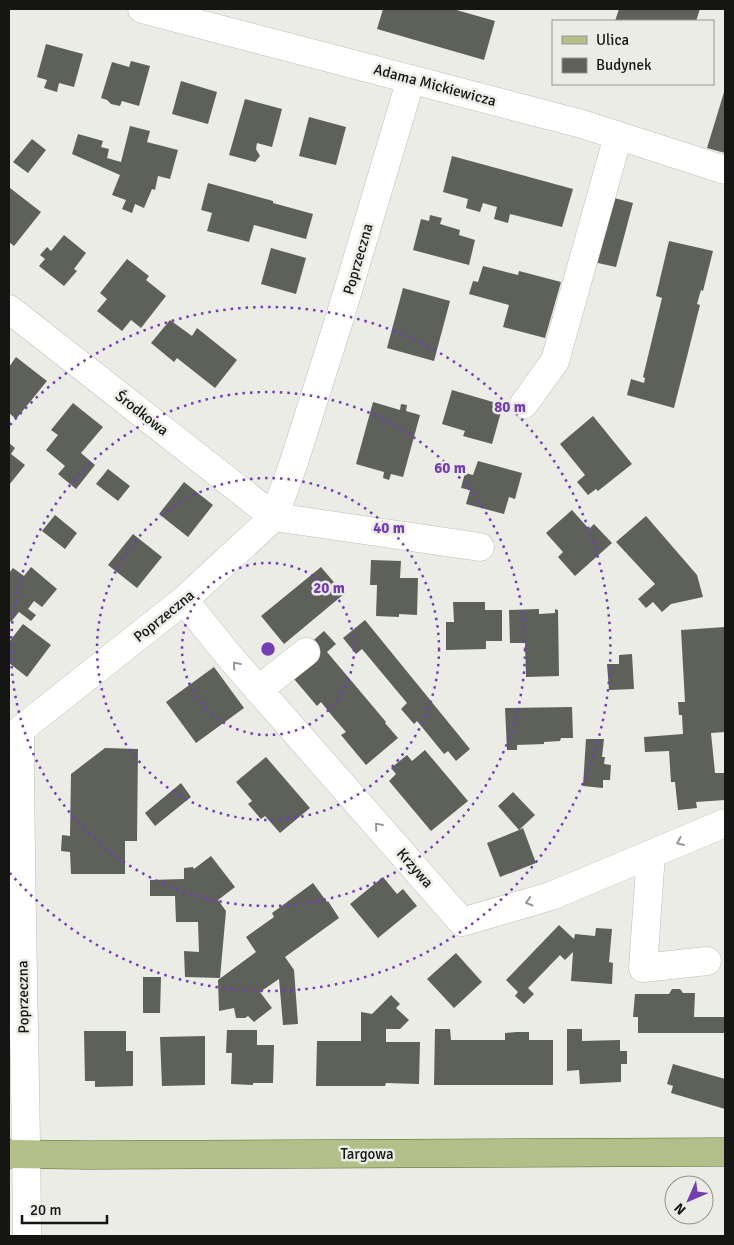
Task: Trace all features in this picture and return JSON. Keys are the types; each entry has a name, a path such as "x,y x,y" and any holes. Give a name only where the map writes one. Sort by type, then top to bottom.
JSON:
{"main road":[{"name":"Targowa","path":"18,1154 725,1152"}],"street":[{"name":"Adama Mickiewicza","path":"142,9 582,124 725,170"},
{"name":"Poprzeczna","path":"21,1235 18,1154 14,726 184,600 274,517 294,462 340,317 411,79"},
{"path":"524,404 555,361 618,136"},
{"name":"Środkowa","path":"9,310 274,517"},
{"path":"274,517 480,547"},
{"name":"Krzywa","path":"184,600 228,656 462,922 551,896 725,823"},
{"path":"258,690 306,652"},
{"path":"652,854 643,968 707,961"}],"building":[{"path":"383,9 453,9 495,21 484,60 377,29"},
{"path":"619,9 700,9 696,20 615,20"},
{"path":"46,44 83,54 74,87 59,83 57,92 44,88 47,80 37,77"},
{"path":"131,61 150,66 139,106 122,101 120,106 111,104 101,98 112,62 129,67"},
{"path":"181,81 217,92 208,124 172,114"},
{"path":"725,89 725,153 707,148"},
{"path":"245,99 282,109 272,147 257,143 256,149 260,156 255,162 229,155"},
{"path":"309,117 346,127 336,165 299,156"},
{"path":"130,126 150,131 147,142 178,150 170,179 158,176 155,190 152,189 144,208 135,204 132,213 122,209 126,200 112,195 120,175 72,154 78,134 103,141 101,147 109,149 107,158 121,162"},
{"path":"32,139 46,150 28,173 13,162"},
{"path":"452,156 573,189 562,227 510,214 508,223 494,219 497,207 483,203 480,212 466,208 468,199 443,192"},
{"path":"208,183 313,214 306,239 254,225 249,242 207,231 212,213 201,210"},
{"path":"10,188 41,212 14,246 9,242"},
{"path":"607,196 633,203 616,267 589,261"},
{"path":"430,215 442,218 440,224 460,230 459,235 475,240 469,265 413,250 421,219 429,221"},
{"path":"64,235 86,253 74,269 77,271 64,286 39,266 45,259 40,255 47,247 51,251"},
{"path":"669,241 713,251 703,291 701,290 697,304 700,305 674,408 627,395 631,379 644,383 645,378 643,377 662,298 656,296"},
{"path":"271,248 306,258 296,294 261,284"},
{"path":"127,259 149,276 146,280 166,296 141,328 131,320 122,331 97,311 107,299 100,293"},
{"path":"483,266 518,275 519,271 561,282 545,338 503,327 509,305 469,294 473,281 478,282"},
{"path":"403,288 450,301 434,361 387,348"},
{"path":"170,320 192,336 197,328 237,360 215,388 177,358 174,362 151,343"},
{"path":"16,357 47,381 16,419 9,413 9,367"},
{"path":"452,390 503,405 492,444 463,436 465,431 442,424"},
{"path":"373,402 400,410 401,404 407,405 406,411 420,415 403,477 391,474 389,480 383,478 384,472 356,464"},
{"path":"73,403 103,427 81,453 95,465 76,489 58,474 65,466 46,450 58,435 51,430"},
{"path":"593,416 632,464 598,491 596,489 588,495 577,482 585,475 560,444"},
{"path":"9,443 15,448 11,454 25,465 9,485"},
{"path":"478,461 522,473 515,499 509,497 504,514 466,504 470,490 461,488 465,473 473,475"},
{"path":"108,469 130,486 118,501 96,484"},
{"path":"184,482 213,505 188,537 159,514"},
{"path":"572,510 589,529 594,524 612,543 575,576 558,557 563,552 546,533"},
{"path":"55,515 77,533 65,549 42,531"},
{"path":"646,516 697,575 703,597 671,604 662,612 653,602 646,608 638,599 655,584 616,542"},
{"path":"133,534 162,557 137,588 108,565"},
{"path":"371,560 401,561 400,578 418,578 417,615 399,614 399,617 376,616 377,585 370,585"},
{"path":"31,567 57,589 42,607 34,601 28,609 36,615 31,621 19,612 11,622 9,620 9,573 13,568 24,576"},
{"path":"321,567 344,594 284,644 261,616"},
{"path":"453,602 485,602 485,610 502,610 502,641 486,641 486,649 446,650 446,622 454,622"},
{"path":"539,609 539,614 555,613 555,609 558,610 559,676 526,677 525,643 510,643 509,610"},
{"path":"365,620 470,749 456,761 448,751 444,754 417,721 414,724 401,709 407,703 362,649 356,654 343,638"},
{"path":"23,624 51,645 27,677 9,663 9,642"},
{"path":"725,627 725,732 711,733 715,773 725,773 725,800 696,802 697,808 678,810 675,782 671,782 669,751 645,752 644,737 683,734 682,715 679,715 678,702 685,702 681,630"},
{"path":"324,631 336,644 327,652 398,738 366,765 341,735 346,732 321,702 317,706 294,679 318,660 307,646"},
{"path":"632,654 634,689 609,690 607,664 619,664 619,655"},
{"path":"214,667 244,708 196,743 166,702"},
{"path":"572,707 573,738 561,738 560,741 544,742 544,744 517,745 517,750 507,750 505,708"},
{"path":"586,739 604,739 602,757 605,757 604,764 611,765 610,780 603,780 603,788 583,786"},
{"path":"105,748 138,749 137,841 125,841 125,874 71,874 70,852 61,851 62,835 70,836 71,774"},
{"path":"425,750 468,801 431,831 389,781 396,774 391,768 407,755 412,761"},
{"path":"266,757 310,808 280,833 265,816 261,819 248,804 252,801 236,782"},
{"path":"181,783 191,797 155,826 145,813"},
{"path":"513,792 535,815 519,830 498,806"},
{"path":"523,828 536,863 500,877 487,843"},
{"path":"211,856 235,887 218,900 226,911 220,978 185,977 184,951 199,952 198,922 176,922 175,896 150,896 150,880 184,879 184,868 193,867 194,869"},
{"path":"383,877 397,894 403,889 417,906 378,938 350,904"},
{"path":"313,883 339,918 285,957 294,970 298,1024 283,1025 279,979 260,992 272,1008 254,1022 248,1016 236,1018 234,1008 219,1011 218,980 256,952 246,937 274,917 272,913"},
{"path":"559,925 574,939 575,934 595,936 596,928 612,929 609,962 613,963 612,984 571,981 573,952 565,960 560,955 528,988 534,994 524,1004 515,996 518,992 506,980"},
{"path":"456,953 482,982 454,1008 427,979"},
{"path":"143,977 161,977 160,1013 143,1013"},
{"path":"672,989 680,989 683,993 695,993 694,1017 725,1017 725,1033 638,1033 638,1017 633,1017 635,994 669,994"},
{"path":"391,995 400,1004 396,1008 409,1020 400,1029 386,1029 386,1042 420,1042 419,1084 386,1083 385,1086 316,1086 317,1041 361,1041 361,1012 372,1014"},
{"path":"435,1029 450,1029 451,1040 505,1040 505,1033 529,1032 529,1040 553,1040 553,1085 434,1085"},
{"path":"567,1029 582,1029 582,1041 620,1040 620,1051 627,1051 627,1064 621,1064 621,1082 580,1084 579,1070 567,1071"},
{"path":"227,1030 257,1030 257,1045 274,1045 273,1083 253,1083 253,1085 231,1084 232,1053 226,1053"},
{"path":"84,1031 126,1031 126,1051 133,1051 133,1086 95,1087 95,1081 85,1081"},
{"path":"205,1036 205,1085 162,1086 160,1037"},
{"path":"673,1064 725,1079 725,1109 671,1093 673,1086 667,1084"}]}
